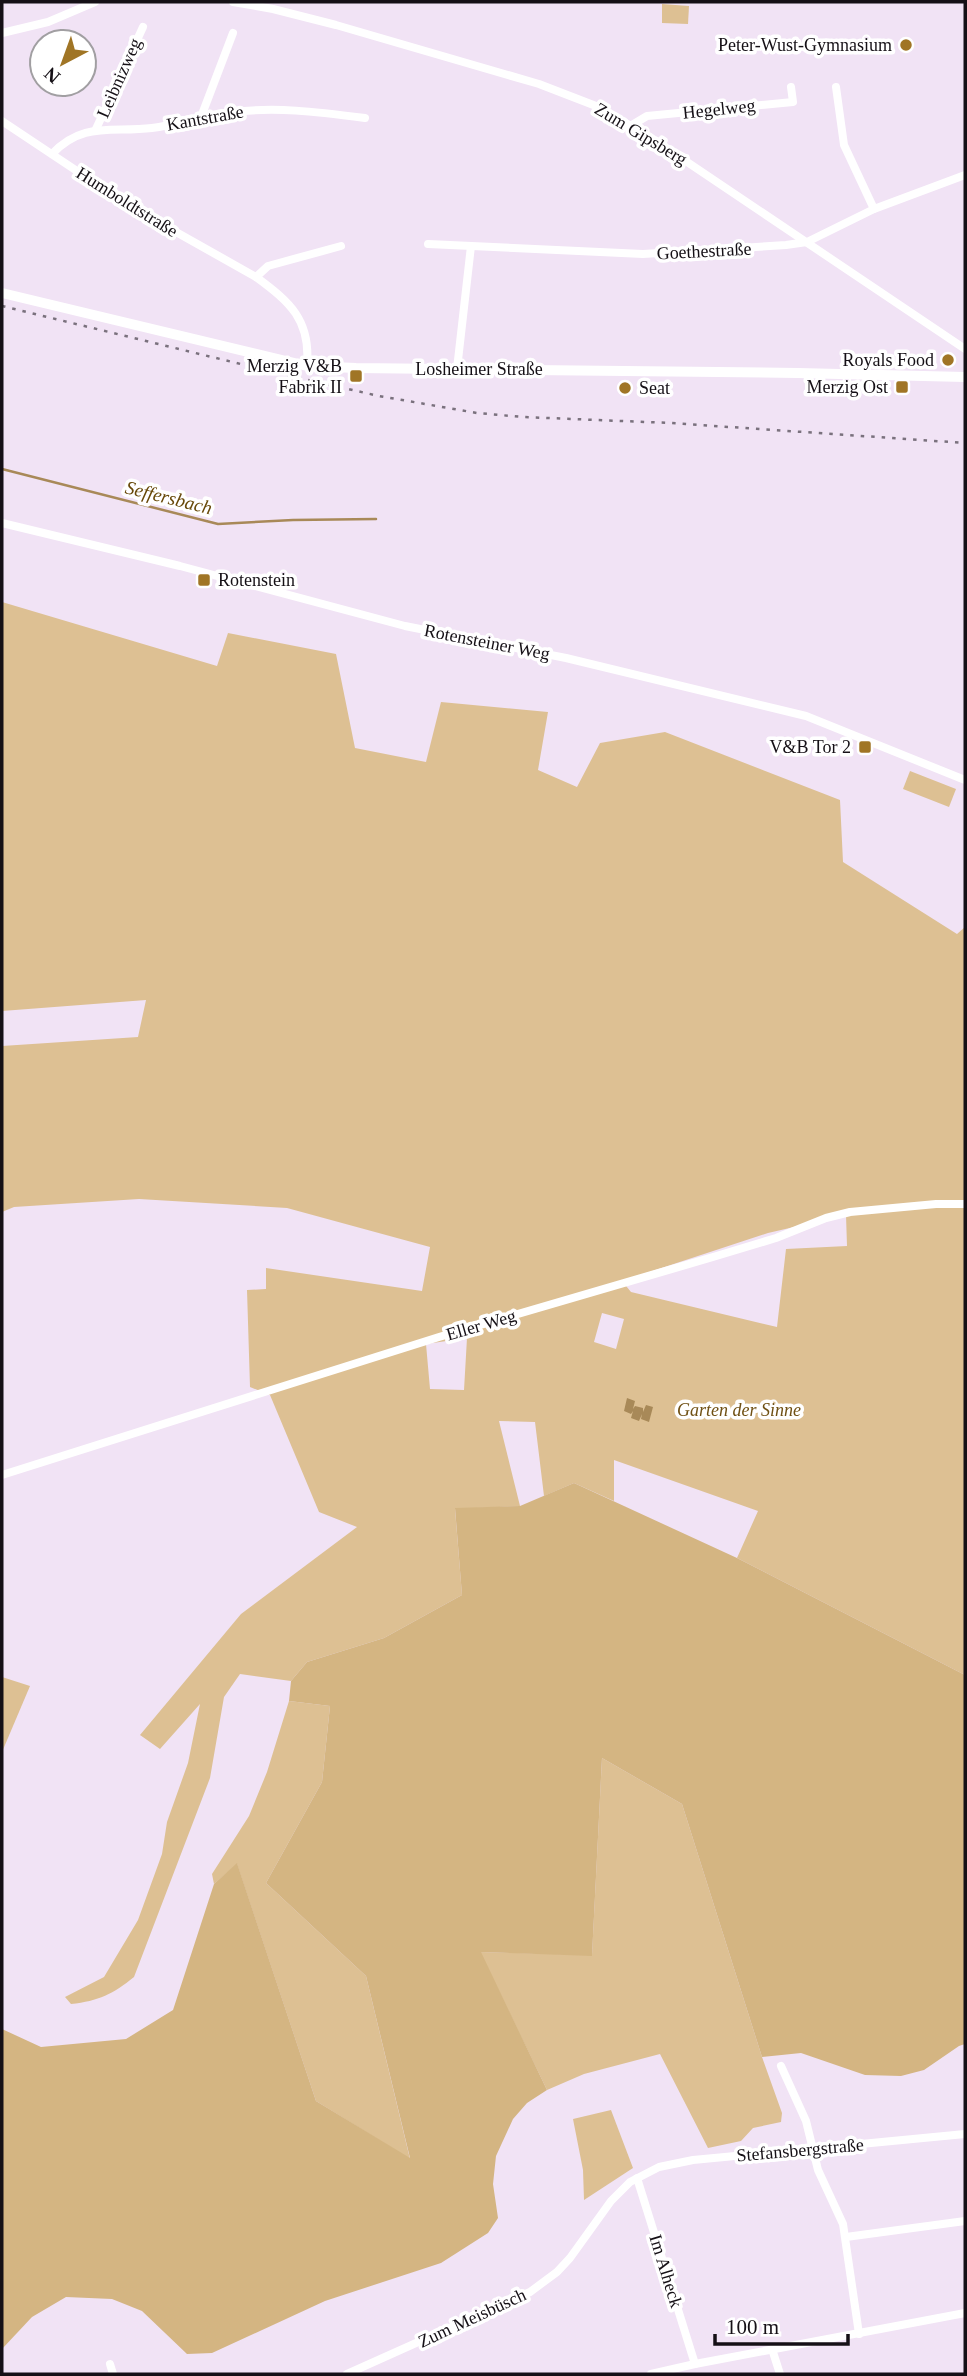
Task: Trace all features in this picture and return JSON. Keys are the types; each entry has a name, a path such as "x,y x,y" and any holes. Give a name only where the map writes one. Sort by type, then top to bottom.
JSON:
{"main road":[{"name":"Losheimer Straße","path":"2,293 307,366 965,377"}],"street":[{"path":"2,33 48,22 95,2"},
{"name":"Zum Gipsberg","path":"233,2 323,21 539,85 596,106 632,125 965,349"},
{"name":"Leibnizweg","path":"96,129 143,27"},
{"path":"201,117 233,33"},
{"name":"Hegelweg","path":"632,125 647,116 793,102 791,87"},
{"path":"836,87 844,145 874,209"},
{"name":"Kantstraße","path":"52,154 68,140 96,129 155,128 201,117 252,110 278,109 366,118"},
{"name":"Humboldtstraße","path":"2,121 128,205 256,277 291,307 299,318 305,329 307,366"},
{"name":"Goethestraße","path":"428,244 643,254 733,250 807,242 874,209 965,175"},
{"path":"457,369 471,246"},
{"path":"256,277 268,266 341,247"},
{"name":"Rotensteiner Weg","path":"2,523 180,566 405,626 566,658 806,716 965,780"},
{"name":"Eller Weg","path":"2,1475 439,1337 776,1238 826,1218 863,1211 965,1204"},
{"path":"781,2067 806,2121 818,2170 843,2224 859,2334"},
{"name":"Stefansbergstraße","path":"637,2178 671,2163 965,2134"},
{"name":"Im Alheck","path":"637,2178 695,2364"},
{"name":"Zum Meisbüsch","path":"347,2374 530,2292 557,2272 611,2202 637,2178"},
{"path":"846,2237 965,2221"},
{"path":"651,2374 965,2313"},
{"path":"772,2349 779,2374"},
{"path":"110,2364 113,2374"}],"green space":[{"path":"662,4 689,6 688,24 662,23"},
{"name":"Garten der Sinne","path":"2,602 217,666 228,633 336,654 355,748 426,762 441,702 548,712 538,770 577,787 600,743 665,732 840,800 843,862 957,934 965,927 965,1675 737,1558 758,1511 614,1460 614,1501 574,1483 544,1496 535,1422 499,1421 520,1506 455,1509 462,1595 384,1638 307,1662 291,1681 240,1674 224,1697 210,1778 134,1977 105,1996 71,2004 65,1997 104,1977 138,1920 162,1854 167,1822 188,1763 200,1704 160,1749 140,1735 241,1614 357,1527 319,1512 270,1395 250,1387 247,1290 266,1289 266,1268 422,1291 430,1247 287,1208 139,1199 14,1207 2,1212 2,1046 138,1037 146,1000 2,1011","holes":["846,1215 847,1246 786,1249 777,1327 631,1292 622,1281 768,1233","602,1313 624,1319 616,1349 594,1342","467,1338 464,1390 430,1389 426,1344"]},
{"path":"910,771 956,789 949,807 903,789"},
{"path":"2,1677 30,1686 2,1752"},
{"path":"289,1701 330,1706 322,1782 266,1883 366,1976 410,2159 316,2101 237,1864 214,1884 212,1874 249,1816 267,1772"},
{"path":"602,1758 682,1804 782,2113 781,2122 753,2128 741,2141 708,2148 660,2054 584,2074 547,2090 480,1952 592,1955"},
{"path":"611,2110 633,2168 584,2200 583,2170 573,2119"}],"shaded area":[{"path":"627,1398 635,1401 633,1409 635,1406 643,1408 643,1412 646,1405 653,1407 649,1422 641,1419 642,1414 639,1421 631,1418 633,1411 631,1414 624,1411"},
{"path":"574,1483 737,1558 965,1675 965,2044 924,2070 901,2076 865,2075 801,2053 762,2057 682,1804 602,1758 592,1956 481,1952 547,2090 527,2103 513,2119 496,2156 493,2184 498,2218 488,2233 441,2263 325,2301 212,2353 187,2354 142,2311 112,2299 66,2297 32,2317 2,2349 2,2029 41,2047 126,2039 173,2010 214,1884 237,1863 316,2101 410,2158 366,1976 266,1883 322,1782 330,1706 289,1701 291,1681 307,1662 384,1638 462,1595 455,1508 520,1506"}],"waterway":[{"name":"Seffersbach","path":"2,469 218,524 376,519"}],"railway":[{"path":"2,306 290,376 379,396 477,413 965,443"}],"place":[{"name":"Peter-Wust-Gymnasium","path":"906,45"},
{"name":"Royals Food","path":"948,360"},
{"name":"Merzig V&B Fabrik II","path":"356,376"},
{"name":"Merzig Ost","path":"902,387"},
{"name":"Seat","path":"625,388"},
{"name":"Rotenstein","path":"204,580"},
{"name":"V&B Tor 2","path":"865,747"}]}
